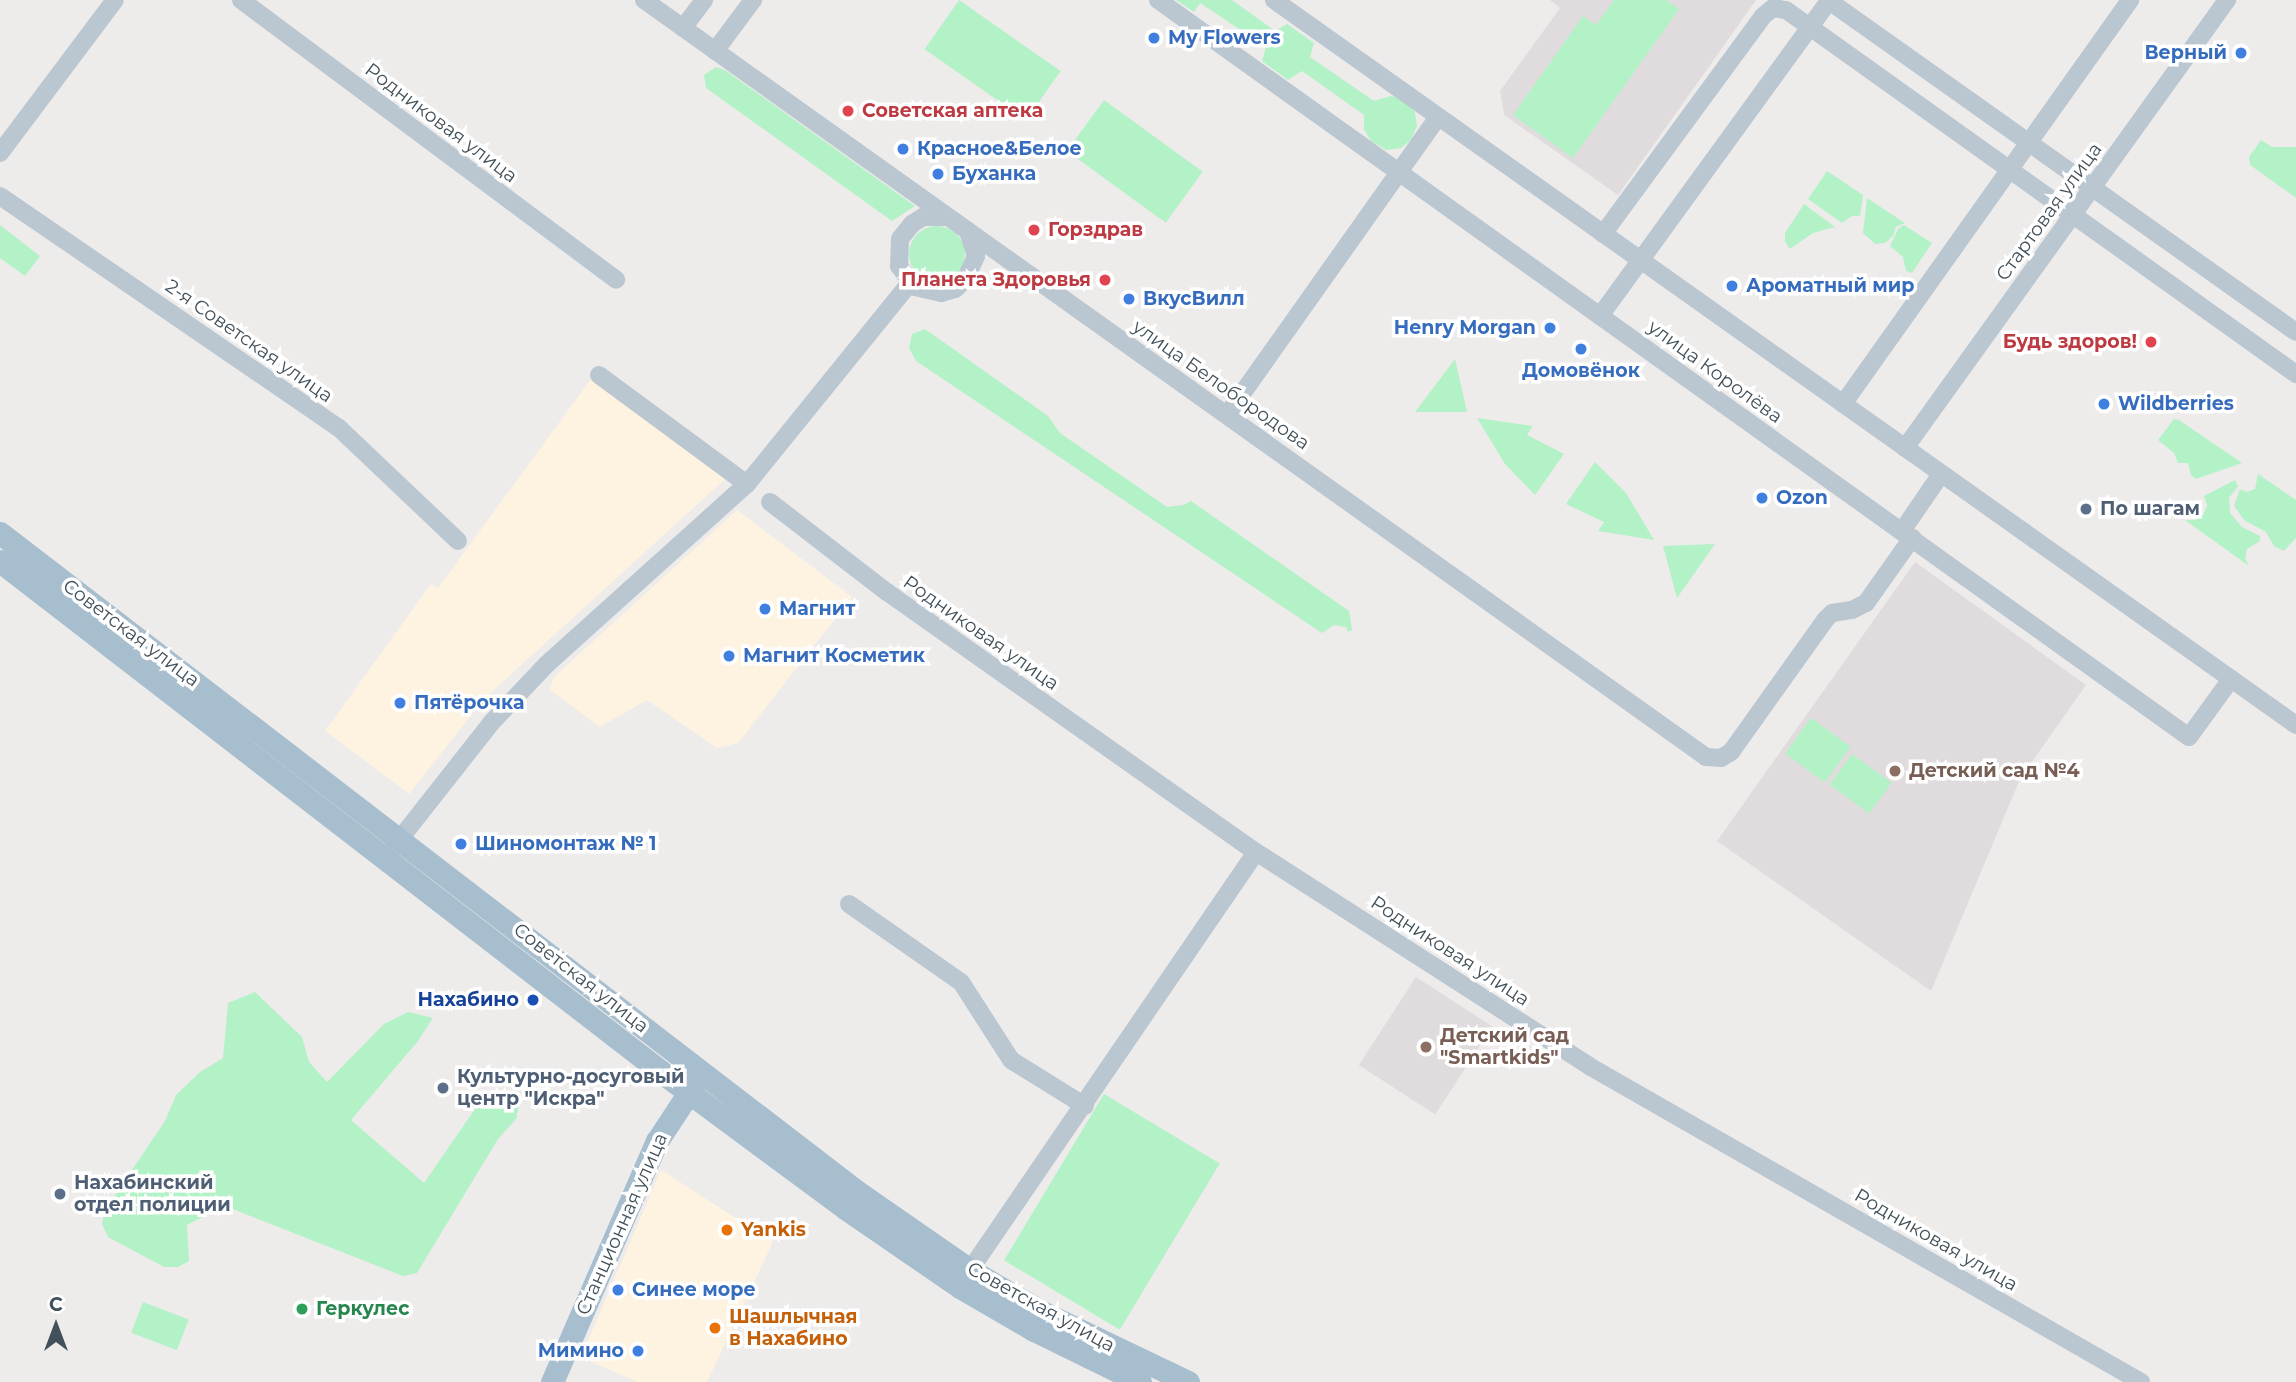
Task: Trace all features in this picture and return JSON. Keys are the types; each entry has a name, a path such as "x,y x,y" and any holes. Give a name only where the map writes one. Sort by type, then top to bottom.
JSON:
{"main road":[{"name":"Советская улица","path":"0,533 856,1191 970,1270 1042,1312 1188,1382"},
{"name":"Советская улица","path":"0,561 688,1093 960,1287 1034,1330 1140,1382"},
{"name":"Станционная улица","path":"552,1382 657,1141 703,1071"}],"street":[{"path":"0,153 115,0"},
{"name":"Родниковая улица","path":"241,0 616,280"},
{"name":"улица Белобородова","path":"643,0 1706,757 1721,758 1731,752 1832,612 1852,610 1866,603 1907,535"},
{"path":"684,27 704,0"},
{"path":"715,51 753,0"},
{"name":"улица Королёва","path":"1158,0 2189,737 2231,679"},
{"path":"1274,0 2296,725"},
{"path":"1843,404 2130,0"},
{"name":"Стартовая улица","path":"1905,448 2227,0"},
{"path":"1600,316 1830,1 2296,332"},
{"path":"1604,234 1763,16 1773,8 1786,10 2296,374"},
{"path":"1227,415 1438,117"},
{"name":"2-я Советская улица","path":"0,197 339,428 458,541"},
{"path":"948,217 923,218 903,233 897,259 910,283 935,293 960,285 975,262 975,249 968,230"},
{"path":"384,860 491,723 547,664 747,484 910,283"},
{"path":"598,375 747,484"},
{"path":"1907,535 1941,474"},
{"name":"Родниковая улица","path":"770,502 887,593 1256,852 1590,1066 2141,1382"},
{"path":"970,1270 1085,1106 1256,852"},
{"path":"849,904 961,982 1011,1060 1085,1106"}],"shaded area":[{"path":"1550,0 1756,0 1618,195 1504,115 1500,91 1560,8"},
{"path":"591,379 725,479 484,699 409,794 325,731 431,584 438,588"},
{"path":"737,510 852,597 738,743 717,748 647,700 600,727 550,690 553,678"},
{"name":"Детский сад №4","path":"1915,562 2086,685 2020,779 1931,991 1717,841"},
{"name":"Детский сад \"Smartkids\"","path":"1416,977 1492,1027 1435,1115 1359,1065"},
{"path":"661,1170 773,1242 707,1382 637,1382 581,1357"}],"green space":[{"path":"959,0 1061,71 1026,120 925,49"},
{"path":"1176,0 1232,0 1275,31 1287,24 1314,43 1310,57 1374,101 1391,96 1405,100 1415,112 1417,126 1411,140 1401,148 1386,150 1371,141 1364,129 1364,115 1302,71 1288,80 1262,61 1266,47 1200,3 1194,12"},
{"path":"1614,0 1666,0 1679,9 1573,158 1513,115 1583,16 1596,25"},
{"path":"716,67 725,70 915,206 892,221 706,88 704,75"},
{"path":"1104,100 1203,172 1166,223 1067,151"},
{"path":"2261,140 2272,147 2296,147 2296,198 2250,165 2249,157"},
{"path":"1827,171 1863,195 1860,216 1852,216 1842,223 1808,199"},
{"path":"1867,198 1905,223 1896,227 1893,236 1885,243 1875,244 1863,233"},
{"path":"1804,204 1835,227 1813,233 1790,249 1785,242 1785,233"},
{"path":"0,225 40,256 25,276 0,258"},
{"path":"1904,225 1932,243 1912,273 1906,271 1903,257 1890,246 1898,229"},
{"path":"931,226 943,226 953,230 961,238 965,254 961,270 953,278 943,282 931,282 921,278 913,270 909,260 909,248 913,238 921,230"},
{"path":"925,329 1048,416 1060,433 1167,507 1191,501 1349,611 1352,630 1348,632 1346,627 1334,625 1322,633 916,361 909,348 912,334"},
{"path":"1455,359 1467,412 1415,412"},
{"path":"1477,418 1533,426 1527,435 1564,454 1535,495 1505,464"},
{"path":"2174,419 2242,463 2196,479 2191,475 2188,463 2178,463 2174,453 2158,440"},
{"path":"1595,462 1626,493 1654,540 1598,531 1604,522 1566,504"},
{"path":"2258,474 2296,500 2296,538 2284,551 2274,546 2266,532 2244,520 2234,506 2240,489 2247,492 2255,489"},
{"path":"2235,480 2238,486 2229,498 2230,513 2242,527 2260,536 2260,541 2247,549 2245,558 2249,566 2185,520 2195,520 2203,515 2207,506 2204,496"},
{"path":"1715,544 1677,598 1663,546"},
{"path":"1811,718 1851,747 1825,782 1785,754"},
{"path":"1852,754 1892,783 1869,814 1830,785"},
{"path":"255,992 302,1037 309,1062 327,1082 384,1024 408,1012 433,1018 418,1041 351,1120 424,1183 484,1096 497,1091 509,1096 519,1105 516,1119 498,1139 417,1273 403,1276 220,1204 210,1213 187,1225 189,1261 178,1267 164,1267 108,1237 102,1224 105,1210 165,1121 176,1095 200,1072 223,1058 228,1003"},
{"path":"1104,1094 1220,1164 1120,1330 1004,1260"},
{"path":"143,1302 189,1320 177,1350 131,1333"}],"place":[{"name":"My Flowers","path":"1154,38"},
{"name":"Верный","path":"2241,53"},
{"name":"Советская аптека","path":"848,111"},
{"name":"Красное&Белое","path":"903,149"},
{"name":"Буханка","path":"938,174"},
{"name":"Горздрав","path":"1034,230"},
{"name":"Планета Здоровья","path":"1105,280"},
{"name":"Ароматный мир","path":"1732,286"},
{"name":"ВкусВилл","path":"1129,299"},
{"name":"Henry Morgan","path":"1550,328"},
{"name":"Будь здоров!","path":"2151,342"},
{"name":"Домовёнок","path":"1581,349"},
{"name":"Wildberries","path":"2104,404"},
{"name":"Ozon","path":"1762,498"},
{"name":"По шагам","path":"2086,509"},
{"name":"Магнит","path":"765,609"},
{"name":"Магнит Косметик","path":"729,656"},
{"name":"Пятёрочка","path":"400,703"},
{"name":"Детский сад №4","path":"1895,771"},
{"name":"Шиномонтаж № 1","path":"461,844"},
{"name":"Нахабино","path":"533,1000"},
{"name":"Детский сад \"Smartkids\"","path":"1426,1047"},
{"name":"Культурно-досуговый центр \"Искра\"","path":"443,1088"},
{"name":"Нахабинский отдел полиции","path":"60,1194"},
{"name":"Yankis","path":"727,1230"},
{"name":"Синее море","path":"618,1290"},
{"name":"Геркулес","path":"302,1309"},
{"name":"Шашлычная в Нахабино","path":"715,1328"},
{"name":"Мимино","path":"638,1351"}]}
